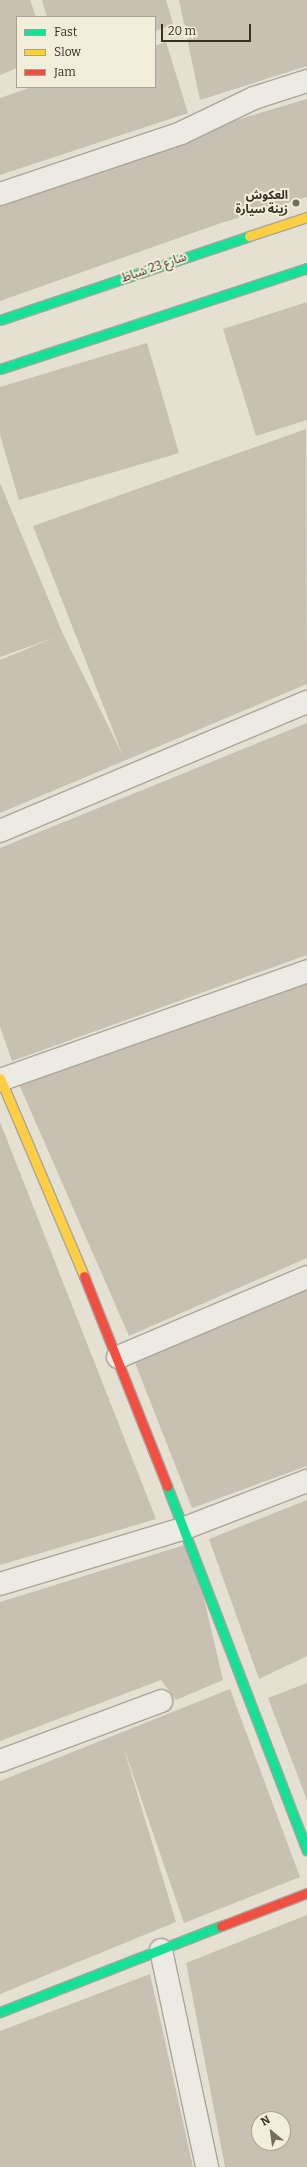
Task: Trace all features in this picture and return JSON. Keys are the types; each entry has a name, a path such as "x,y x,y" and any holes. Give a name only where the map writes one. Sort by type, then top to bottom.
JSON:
{"street":[{"path":"0,194 181,133 254,98 307,81"},
{"name":"شارع 23 شباط","path":"0,320 307,217"},
{"path":"0,369 307,268"},
{"path":"0,831 307,702"},
{"path":"307,971 0,1079 118,1357 185,1528 307,1850"},
{"path":"118,1357 307,1277"},
{"path":"0,1584 185,1528 307,1481"},
{"path":"0,1761 161,1701"},
{"path":"0,2012 307,1893"},
{"path":"160,1950 207,2167"}],"building":[{"path":"0,0 30,0 36,16 16,16 16,68 0,75"},
{"path":"42,0 166,0 173,24 156,31 156,16 47,16"},
{"path":"179,0 307,0 307,66 200,100"},
{"path":"166,42 188,113 0,175 0,98 29,88 156,88 156,46"},
{"path":"307,99 307,197 221,223 0,301 0,200 193,133"},
{"path":"307,302 307,420 256,436 223,329"},
{"path":"147,343 179,453 19,500 0,435 0,387"},
{"path":"306,429 307,684 0,813 0,660 56,637 0,657 0,483 63,634 123,756 33,526"},
{"path":"307,723 307,955 12,1061 0,1026 0,848"},
{"path":"307,978 307,1258 129,1336 15,1075"},
{"path":"0,1122 156,1519 0,1565"},
{"path":"307,1289 307,1466 192,1508 134,1360"},
{"path":"307,1500 307,1656 259,1679 209,1539"},
{"path":"191,1543 223,1680 176,1700 161,1680 0,1741 0,1602"},
{"path":"307,1683 307,1800 268,1698"},
{"path":"230,1689 300,1877 184,1923 123,1746 176,1922 0,1994 0,1781"},
{"path":"307,1915 307,2167 225,2167 186,1963"},
{"path":"150,1974 193,2167 0,2167 0,2031"}],"traffic: fast":[{"path":"0,320 249,236"},
{"path":"0,369 307,268"},
{"path":"167,1486 307,1850"},
{"path":"0,2012 221,1926"}],"traffic: slow":[{"path":"249,236 307,217"},
{"path":"0,1078 84,1276"}],"traffic: jam":[{"path":"84,1276 167,1486"},
{"path":"221,1926 307,1893"}],"place":[{"name":"العكوش زينة سيارة","path":"296,203"}]}
